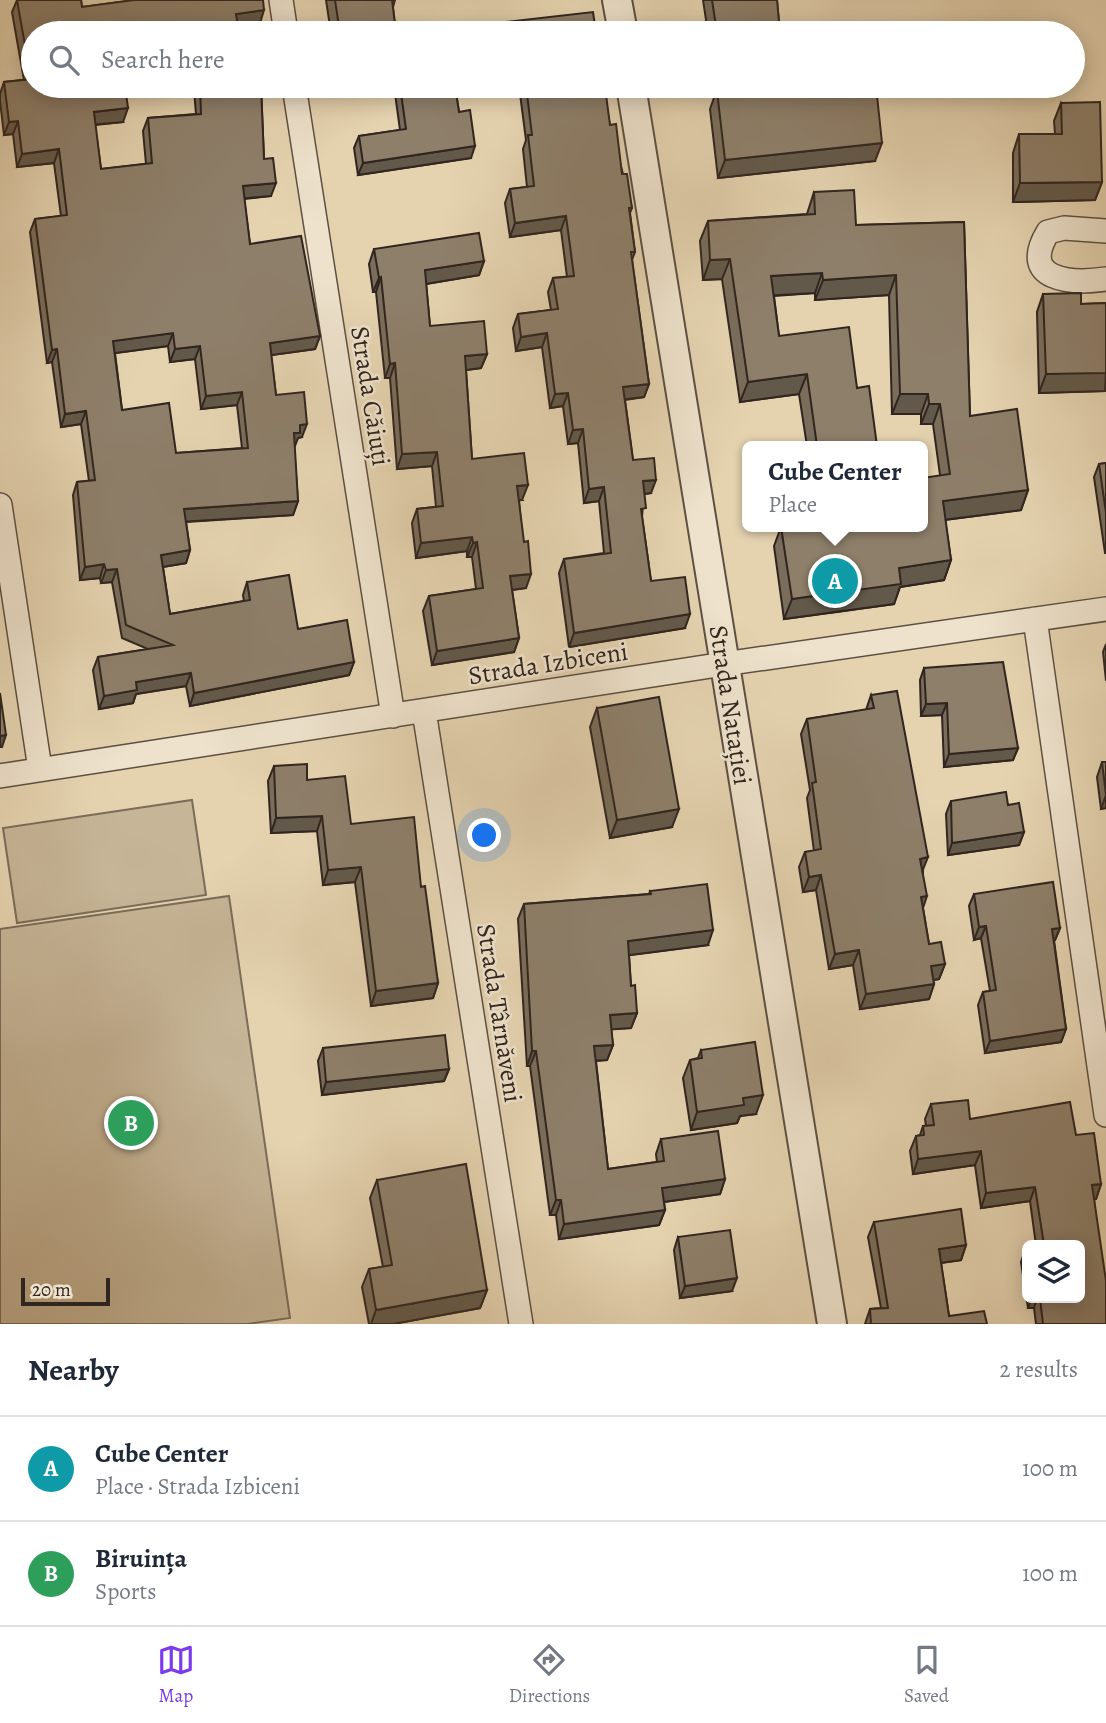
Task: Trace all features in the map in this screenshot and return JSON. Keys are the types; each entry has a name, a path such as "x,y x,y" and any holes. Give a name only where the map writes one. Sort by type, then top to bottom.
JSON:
{"street":[{"path":"281,0 284,21"},
{"path":"617,0 621,21"},
{"name":"Strada Căiuți","path":"296,98 393,716"},
{"name":"Strada Natației","path":"633,98 832,1324"},
{"path":"1106,231 1064,228 1048,232 1041,244 1040,256 1042,269 1063,280 1106,279"},
{"path":"0,505 40,769"},
{"name":"Strada Izbiceni","path":"0,776 724,664 1106,609"},
{"path":"1035,619 1106,1115"},
{"name":"Strada Târnăveni","path":"424,711 521,1324"}],"shaded area":[{"path":"192,800 206,895 17,923 3,828"},
{"path":"229,896 290,1318 247,1324 0,1324 0,929"}],"building":[{"path":"17,0 81,0 82,7 134,0 263,0 264,10 236,14 237,21 21,23"},
{"path":"335,0 392,0 395,21 338,21"},
{"path":"712,0 777,0 779,21 715,21"},
{"path":"593,12 594,21 514,21"},
{"path":"21,80 21,98 127,98 128,108 94,112 101,169 152,163 148,118 201,114 200,98 261,98 264,159 273,158 276,183 243,186 250,244 301,236 320,336 270,343 276,395 304,392 307,424 300,425 300,433 294,433 298,501 184,509 190,550 161,555 170,614 250,600 247,582 289,575 298,629 347,620 354,662 194,693 191,673 136,682 137,690 104,696 98,657 173,645 126,625 117,569 106,570 104,564 85,567 77,482 95,480 86,411 65,414 57,349 52,350 35,219 67,215 59,149 22,154 18,121 9,122 4,82","holes":["173,333 175,349 200,346 206,396 242,392 248,448 176,453 169,403 122,410 113,341"]},
{"path":"402,98 457,98 459,112 470,110 475,146 363,163 359,136 406,129"},
{"path":"527,98 606,98 610,125 616,124 622,174 627,174 632,208 629,208 635,252 631,252 649,384 623,387 633,460 654,458 656,480 643,481 646,508 641,509 651,581 685,577 690,614 574,633 564,559 611,553 604,487 589,489 583,429 573,430 568,393 555,394 547,333 521,337 518,314 558,309 553,278 574,276 566,216 515,223 510,189 534,186 528,135 532,135"},
{"path":"718,98 877,98 882,143 725,160"},
{"path":"1100,102 1102,182 1020,183 1019,134 1062,134 1061,103"},
{"path":"854,190 856,225 964,222 970,416 1017,409 1028,490 943,501 951,560 899,568 901,584 792,599 782,532 928,532 928,477 950,474 940,404 929,404 928,394 900,394 896,275 823,280 822,273 771,276 779,336 849,327 857,388 869,386 876,441 816,441 807,374 748,382 730,259 710,260 708,221 815,214 814,192"},
{"path":"479,233 484,261 425,270 430,326 484,321 487,354 465,356 472,459 524,453 528,485 517,486 524,542 528,541 531,574 510,576 519,638 437,651 429,596 483,588 477,542 473,543 472,537 421,543 417,509 443,506 437,452 402,454 395,363 390,364 381,277 379,278 374,249"},
{"path":"1081,293 1081,304 1106,303 1106,373 1046,374 1043,294"},
{"path":"1106,463 1106,513 1099,464"},
{"path":"1003,662 1018,748 949,754 947,703 926,704 924,668"},
{"path":"897,691 928,857 920,859 927,896 921,897 929,944 941,942 945,964 931,966 934,984 866,994 859,950 835,954 821,875 809,877 805,852 821,849 812,783 816,782 807,719 874,708 871,695"},
{"path":"0,693 6,735 0,736"},
{"path":"659,697 679,809 617,820 597,708"},
{"path":"1102,762 1106,762 1106,795"},
{"path":"307,764 307,780 345,776 351,824 414,817 421,887 425,886 438,983 376,991 361,867 328,870 322,816 276,818 274,766"},
{"path":"1006,792 1008,805 1019,803 1024,832 952,843 951,801"},
{"path":"1053,882 1060,928 1052,929 1066,1029 990,1041 983,992 996,990 986,926 979,927 974,894"},
{"path":"707,884 713,930 628,941 631,986 635,985 637,1013 610,1015 613,1045 594,1046 608,1169 664,1161 661,1139 718,1131 725,1179 662,1188 665,1210 564,1224 561,1200 556,1200 536,1051 532,1051 524,904 651,894 650,891"},
{"path":"445,1035 449,1069 326,1082 323,1048"},
{"path":"755,1042 763,1095 743,1098 744,1105 697,1112 690,1060 702,1058 701,1050"},
{"path":"968,1100 970,1119 1070,1102 1076,1135 1094,1133 1101,1184 1092,1185 1106,1281 1106,1324 1043,1324 1041,1303 1085,1303 1085,1240 1043,1240 1035,1187 986,1193 981,1151 918,1159 916,1136 924,1135 923,1126 934,1125 931,1104"},
{"path":"466,1164 487,1290 376,1310 369,1269 392,1265 377,1180"},
{"path":"961,1209 966,1245 939,1249 949,1316 984,1311 987,1324 871,1324 870,1309 888,1308 874,1222"},
{"path":"730,1230 737,1278 685,1286 678,1237"}],"place":[{"name":"Cube Center","path":"835,581"},
{"name":"Biruința","path":"131,1123"}]}
